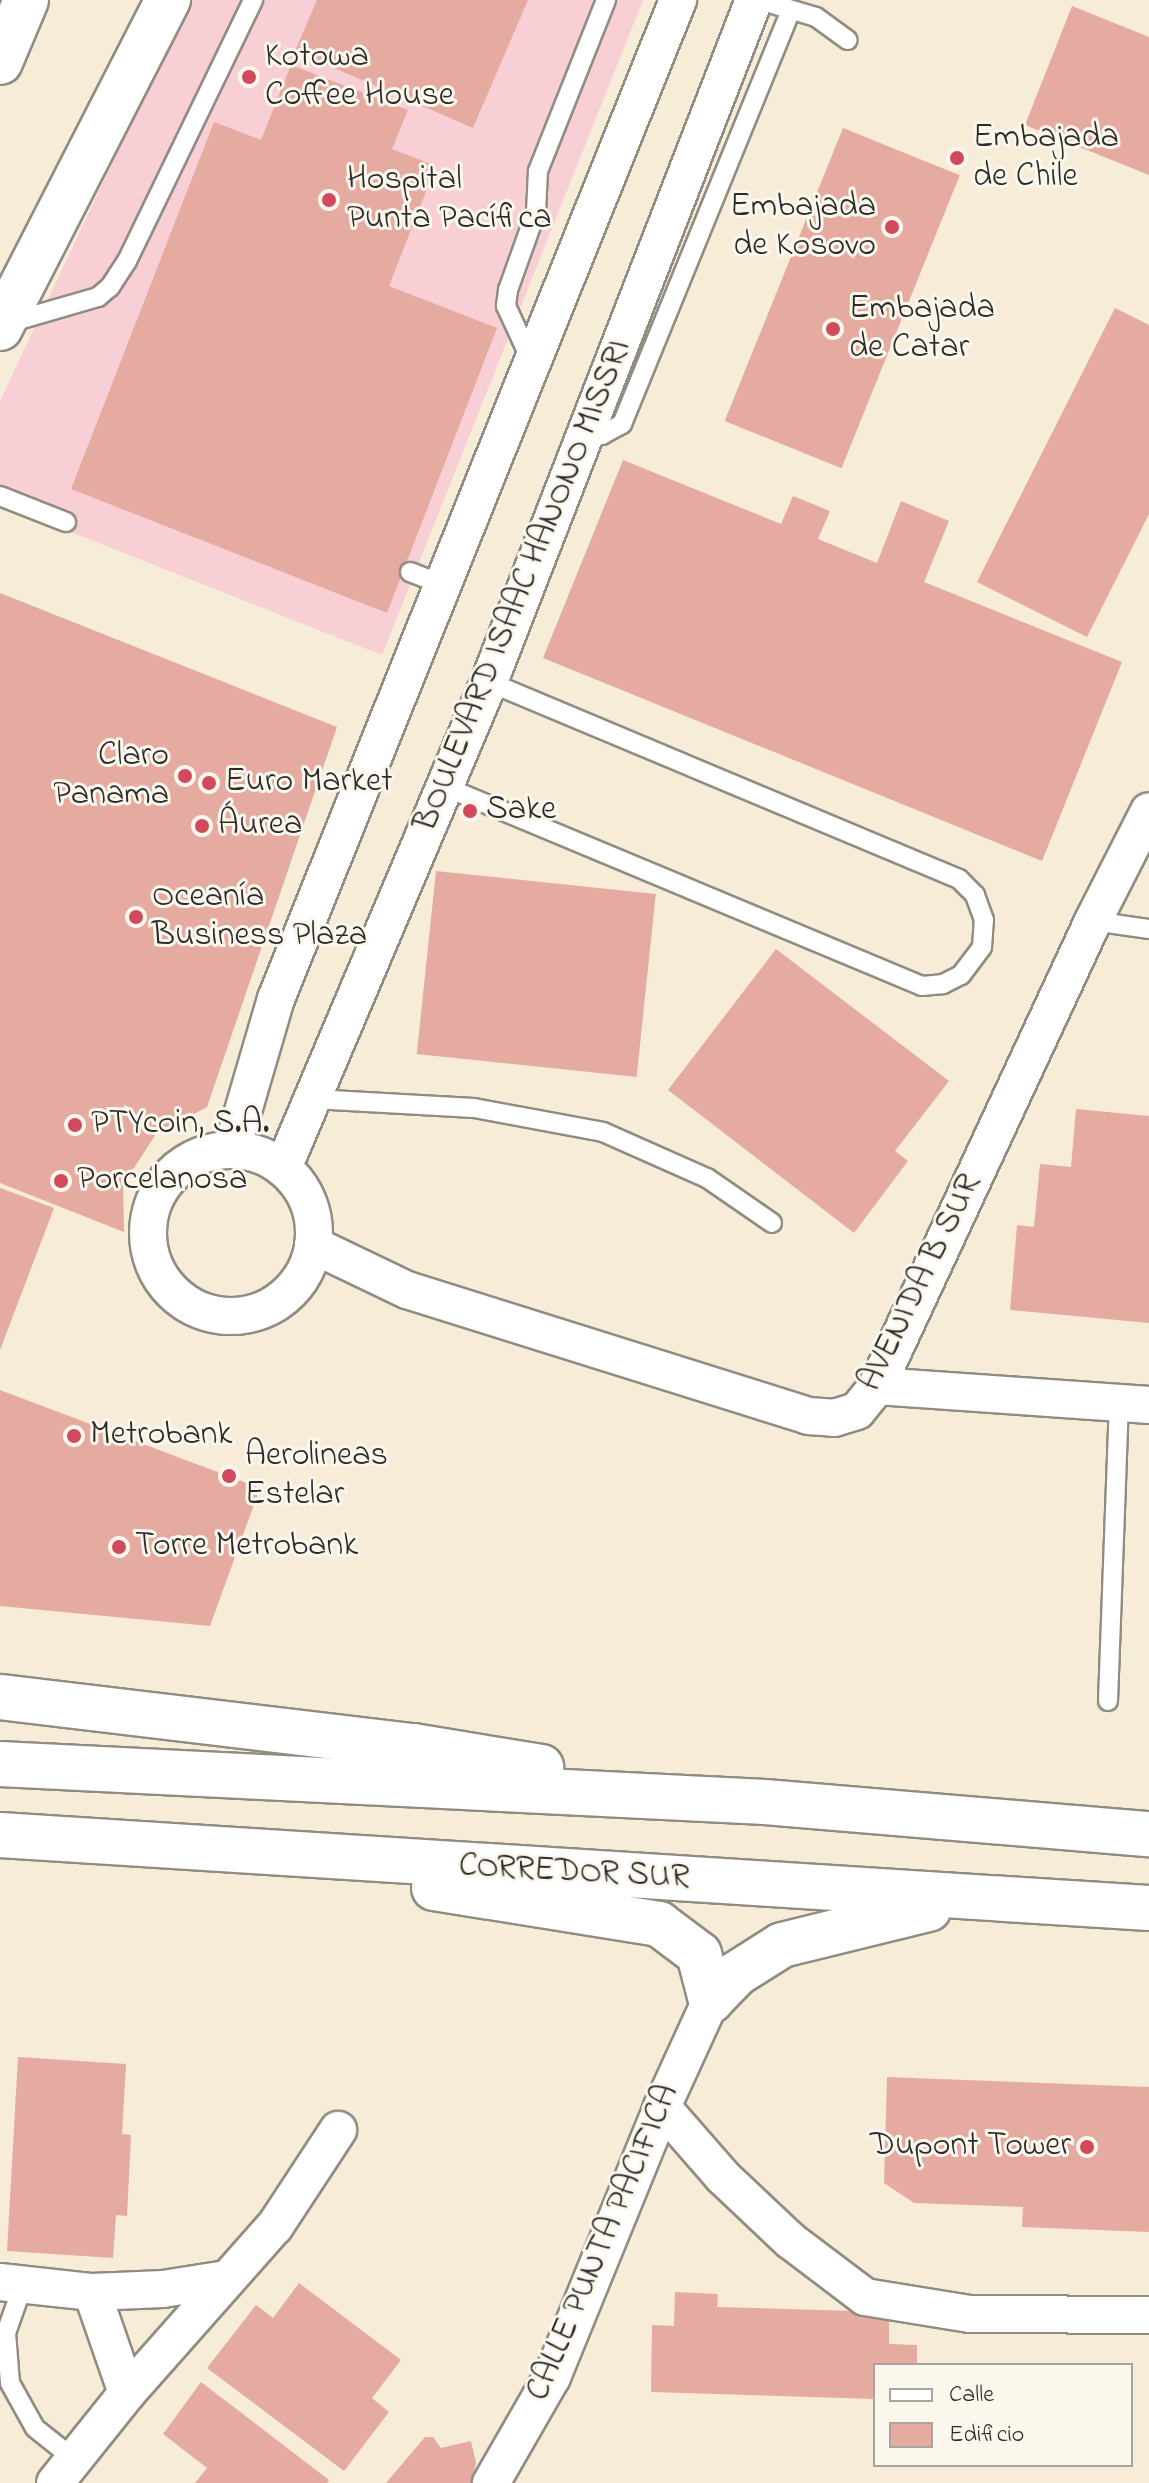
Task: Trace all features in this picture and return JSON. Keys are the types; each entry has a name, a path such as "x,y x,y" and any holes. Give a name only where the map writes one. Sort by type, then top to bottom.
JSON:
{"main road":[{"path":"0,62 26,0"},
{"path":"1,326 168,0"},
{"path":"0,1697 413,1746 765,1802"},
{"path":"0,1764 765,1802 1149,1834"},
{"name":"CORREDOR SUR","path":"0,1835 1149,1908"},
{"path":"238,1852 502,1900 659,1924 699,1954 711,2000"},
{"path":"711,2000 736,1974 782,1945 978,1897"}],"street":[{"path":"232,1149 276,999 425,578 531,360 678,0"},
{"name":"BOULEVARD ISAAC HANONO MISSRI","path":"283,1168 489,682 756,0"},
{"name":"AVENIDA B SUR","path":"313,1245 407,1290 808,1416 834,1418 857,1411 877,1386 1093,921 1149,811"},
{"path":"232,1149 259,1154 283,1168 303,1190 313,1217 313,1245 305,1271 289,1293 266,1308 240,1316 213,1314 188,1304 167,1287 153,1262 147,1236 150,1209 162,1185 181,1165 205,1153 232,1149"},
{"path":"877,1386 1134,1404"},
{"name":"CALLE PUNTA PACIFICA","path":"491,2483 552,2377 662,2107 711,2000"},
{"path":"662,2107 745,2198 791,2241 865,2297 970,2314 1149,2315"},
{"path":"65,2471 127,2393 275,2226 338,2130"},
{"path":"12,2284 92,2292 163,2289 226,2279"},
{"path":"92,2292 127,2393"}],"lane":[{"path":"1,326 98,297 110,287 127,261 253,0"},
{"path":"531,360 506,306 508,290 536,212 538,171 606,0"},
{"path":"756,0 816,17 848,40"},
{"path":"816,17 827,0"},
{"path":"587,430 602,435 622,424 791,10"},
{"path":"0,496 66,522"},
{"path":"443,786 922,986 943,984 961,975 982,947 984,920 975,895 959,879 489,682"},
{"path":"1093,921 1149,929"},
{"path":"313,1099 474,1108 603,1132 707,1178 772,1223"},
{"path":"1108,1701 1134,1404"},
{"path":"12,2284 6,2333 10,2383 35,2428 65,2471"}],"shaded area":[{"name":"Hospital Punta Pacífica","path":"189,0 643,0 382,655 0,504 0,401"}],"building":[{"path":"317,0 528,0 473,128 295,51"},
{"path":"1072,6 1149,37 1149,175 1025,125"},
{"path":"291,65 408,110 392,149 436,166 389,286 497,328 387,613 71,489 214,122 261,140"},
{"path":"843,128 960,175 841,468 725,421"},
{"path":"1115,308 1149,325 1149,514 1087,637 977,582"},
{"path":"623,460 781,524 793,496 830,511 818,539 877,563 901,501 949,521 924,582 1122,662 1042,861 543,658"},
{"name":"Oceanía Business Plaza","path":"0,593 337,727 207,1107 156,1134 123,1185 124,1232 0,1183"},
{"path":"436,871 656,894 637,1077 417,1054"},
{"path":"776,949 949,1081 895,1151 908,1161 854,1233 668,1090"},
{"path":"1076,1109 1149,1116 1149,1323 1010,1310 1017,1225 1034,1227 1040,1164 1071,1167"},
{"path":"0,1188 54,1208 0,1350"},
{"name":"Torre Metrobank","path":"0,1390 260,1488 210,1626 0,1606"},
{"path":"18,2057 126,2064 122,2134 131,2135 127,2216 116,2215 113,2258 7,2251"},
{"path":"887,2077 1149,2087 1149,2232 1022,2227 1023,2207 914,2203 884,2183"},
{"path":"299,2283 401,2360 372,2398 389,2412 344,2471 207,2368 256,2305 273,2318"},
{"path":"675,2292 718,2294 717,2307 889,2312 889,2344 917,2345 917,2363 873,2363 873,2399 651,2392 652,2325 674,2326"},
{"path":"201,2382 329,2480 327,2483 195,2483 207,2468 163,2434"},
{"path":"425,2437 433,2437 441,2448 471,2441 476,2463 471,2483 386,2483"}],"place":[{"name":"Kotowa Coffee House","path":"249,77"},
{"name":"Embajada de Chile","path":"957,158"},
{"name":"Hospital Punta Pacífica","path":"329,200"},
{"name":"Embajada de Kosovo","path":"892,227"},
{"name":"Embajada de Catar","path":"833,329"},
{"name":"Claro Panama","path":"185,776"},
{"name":"Euro Market","path":"209,783"},
{"name":"Sake","path":"470,811"},
{"name":"Áurea","path":"202,826"},
{"name":"Oceanía Business Plaza","path":"136,917"},
{"name":"PTYcoin, S.A.","path":"75,1125"},
{"name":"Porcelanosa","path":"61,1181"},
{"name":"Metrobank","path":"74,1436"},
{"name":"Aerolineas Estelar","path":"229,1476"},
{"name":"Torre Metrobank","path":"119,1547"},
{"name":"Dupont Tower","path":"1087,2147"}]}
